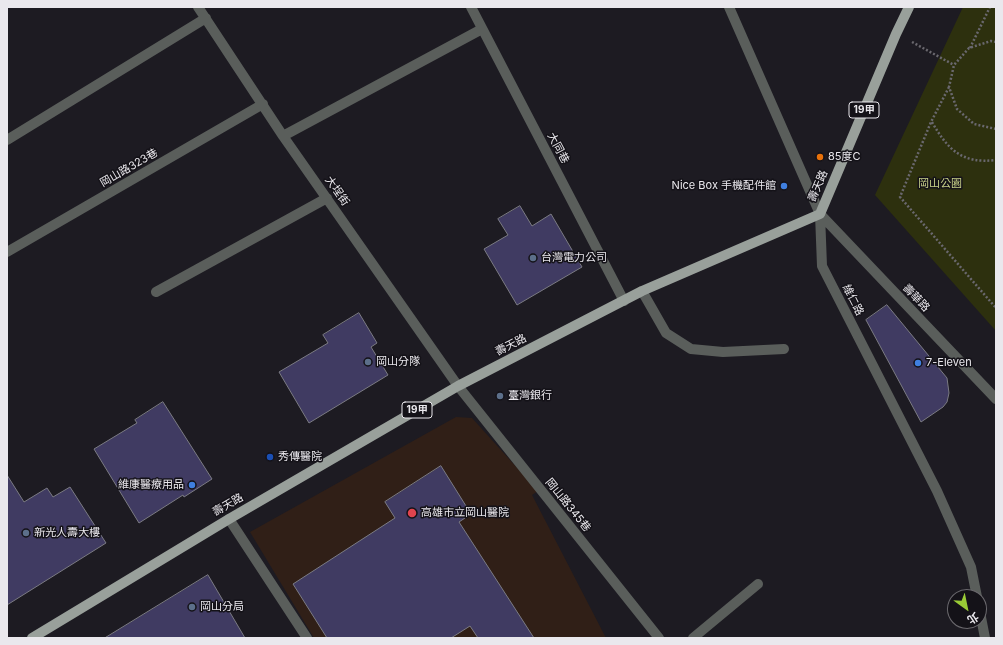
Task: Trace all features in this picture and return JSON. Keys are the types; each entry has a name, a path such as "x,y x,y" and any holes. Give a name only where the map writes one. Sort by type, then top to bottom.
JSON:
{"main road":[{"name":"壽天路","path":"32,638 229,518 458,386 642,291 820,214 896,34 909,7"}],"street":[{"name":"大埕街","path":"198,7 284,136 458,386"},
{"name":"大同巷","path":"471,7 624,301"},
{"name":"維仁路","path":"729,7 820,214 822,266 938,491 971,567 975,589"},
{"path":"7,140 206,18"},
{"path":"284,136 482,29"},
{"name":"岡山路323巷","path":"7,252 263,104"},
{"path":"156,292 327,198"},
{"name":"壽華路","path":"820,214 996,398"},
{"path":"642,291 666,333 691,349 723,352 784,349"},
{"name":"岡山路345巷","path":"458,386 659,638"},
{"path":"229,518 307,638"},
{"path":"693,638 758,584"}],"path":[{"path":"990,7 969,48 954,65 949,87 931,122 900,197 996,308"},
{"path":"896,34 954,65"},
{"path":"969,48 991,41 996,42"},
{"path":"949,87 957,109 974,124 996,129"},
{"path":"931,122 942,140 959,155 983,162 996,160"}],"shaded area":[{"name":"高雄市立岡山醫院","path":"456,417 472,418 538,491 532,495 606,638 314,638 250,532"}],"green space":[{"name":"岡山公園","path":"963,7 996,7 996,331 875,195"}],"building":[{"name":"台灣電力公司","path":"520,206 532,226 551,214 582,267 517,305 484,249 508,235 498,219"},
{"path":"887,305 947,378 949,393 947,402 943,407 921,422 866,320"},
{"path":"359,313 377,343 371,347 388,375 309,423 279,372 328,343 323,335"},
{"path":"163,402 212,479 184,497 183,495 139,523 94,449 137,423 135,420"},
{"name":"高雄市立岡山醫院","path":"441,466 471,514 459,522 534,638 478,638 470,626 451,638 327,638 293,584 395,518 385,502"},
{"path":"7,475 24,502 47,488 53,497 70,487 106,543 7,605"},
{"name":"岡山分局","path":"208,575 245,638 105,638"}],"place":[{"name":"85度C","path":"820,157"},
{"name":"Nice Box 手機配件館","path":"784,186"},
{"name":"台灣電力公司","path":"533,258"},
{"name":"岡山分隊","path":"368,362"},
{"name":"7-Eleven","path":"918,363"},
{"name":"臺灣銀行","path":"500,396"},
{"name":"秀傳醫院","path":"270,457"},
{"name":"維康醫療用品","path":"192,485"},
{"name":"高雄市立岡山醫院","path":"412,513"},
{"name":"新光人壽大樓","path":"26,533"},
{"name":"岡山分局","path":"192,607"}]}
